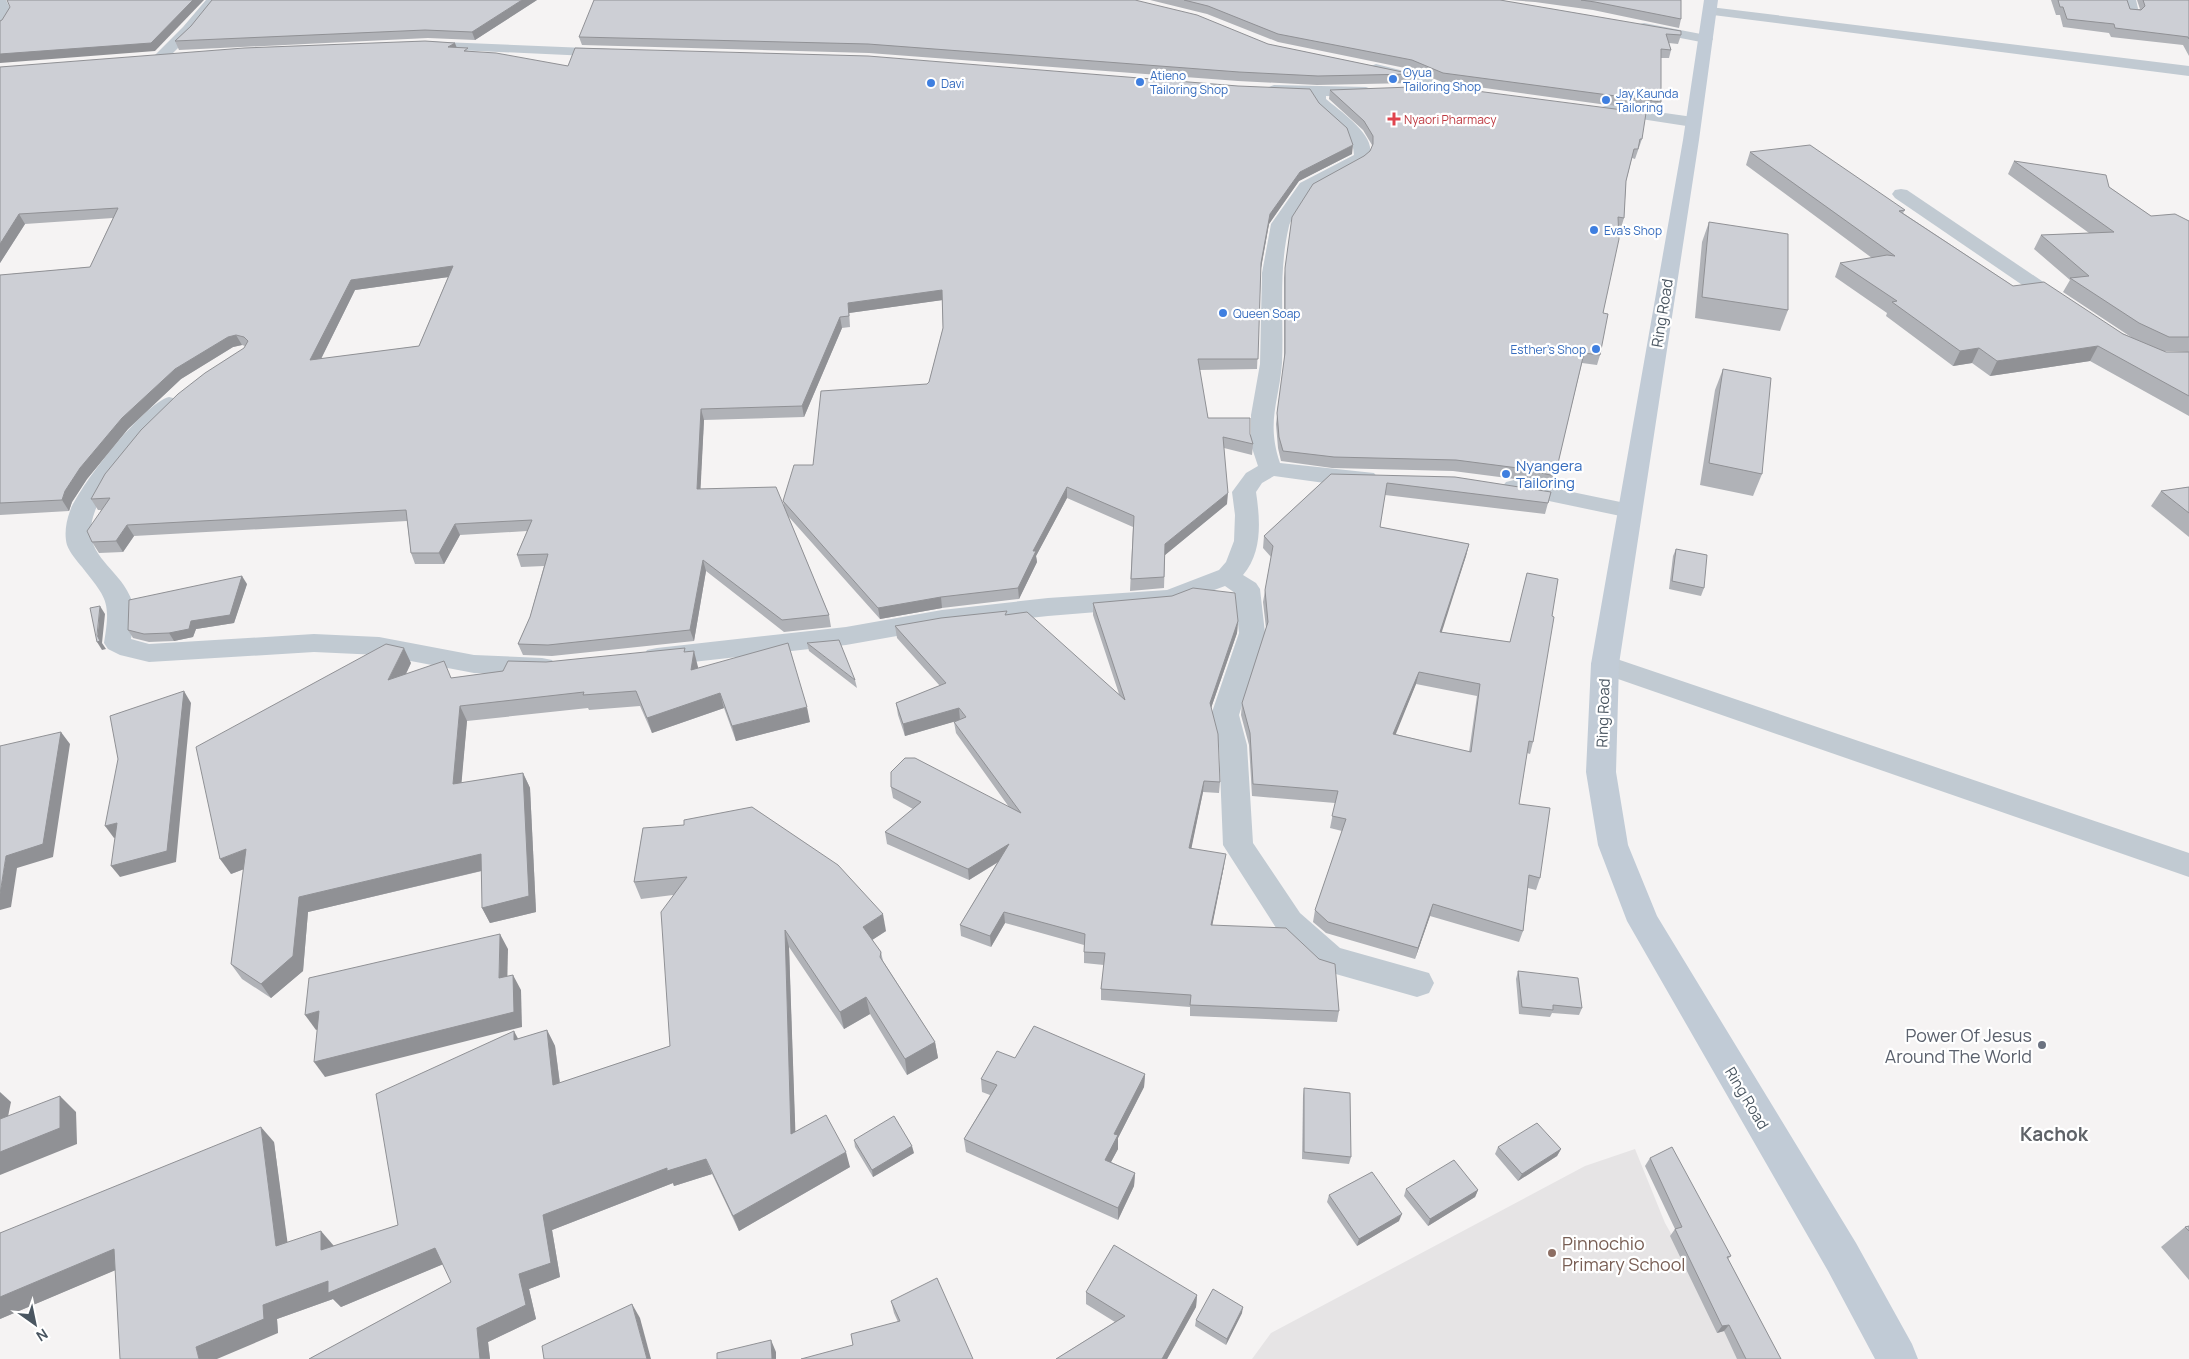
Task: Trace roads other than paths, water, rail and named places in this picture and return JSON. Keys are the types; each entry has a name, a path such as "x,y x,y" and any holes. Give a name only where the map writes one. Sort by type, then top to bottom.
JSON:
{"main road":[{"name":"Ring Road","path":"1710,6 1605,664 1601,772 1613,845 1643,921 1842,1257 1897,1359"}],"street":[{"path":"181,56 152,59 188,30 213,0"},
{"path":"0,1 6,14 0,24"},
{"path":"1710,6 2189,71"},
{"path":"1631,24 1706,39"},
{"path":"404,46 428,44 625,53"},
{"path":"1365,67 1410,76 1438,88"},
{"path":"1402,91 1438,88 1485,94"},
{"path":"1256,89 1377,92"},
{"path":"1270,469 1262,445 1262,415 1272,364 1272,273 1280,224 1306,187 1333,171 1359,159 1362,155 1362,148 1357,135 1318,101 1317,92"},
{"path":"1591,108 1693,122"},
{"path":"1901,194 2082,316"},
{"path":"190,386 141,429 102,476 82,512 77,526 79,544 119,599 121,622 117,643 130,649 149,653 314,643 379,646 474,664 511,667 562,666"},
{"path":"638,659 846,636 942,619 1048,607 1171,598 1228,576 1238,564 1246,541 1247,515 1244,492 1254,478 1270,469 1332,477 1388,479"},
{"path":"1488,484 1630,511"},
{"path":"1228,576 1247,589 1252,633 1226,715 1234,745 1238,845 1290,922 1330,960 1417,983"},
{"path":"1605,664 2189,865"}],"place":[{"name":"Oyua Tailoring Shop","path":"1393,79"},
{"name":"Atieno Tailoring Shop","path":"1140,82"},
{"name":"Davi","path":"931,83"},
{"name":"Jay Kaunda Tailoring","path":"1606,100"},
{"name":"Nyaori Pharmacy","path":"1394,119"},
{"name":"Eva's Shop","path":"1594,230"},
{"name":"Queen Soap","path":"1223,313"},
{"name":"Esther's Shop","path":"1596,349"},
{"name":"Nyangera Tailoring","path":"1506,474"},
{"name":"Power Of Jesus Around The World","path":"2042,1045"},
{"name":"Pinnochio Primary School","path":"1552,1253"}],"district":[{"name":"Kachok","path":"2054,1134"}]}
